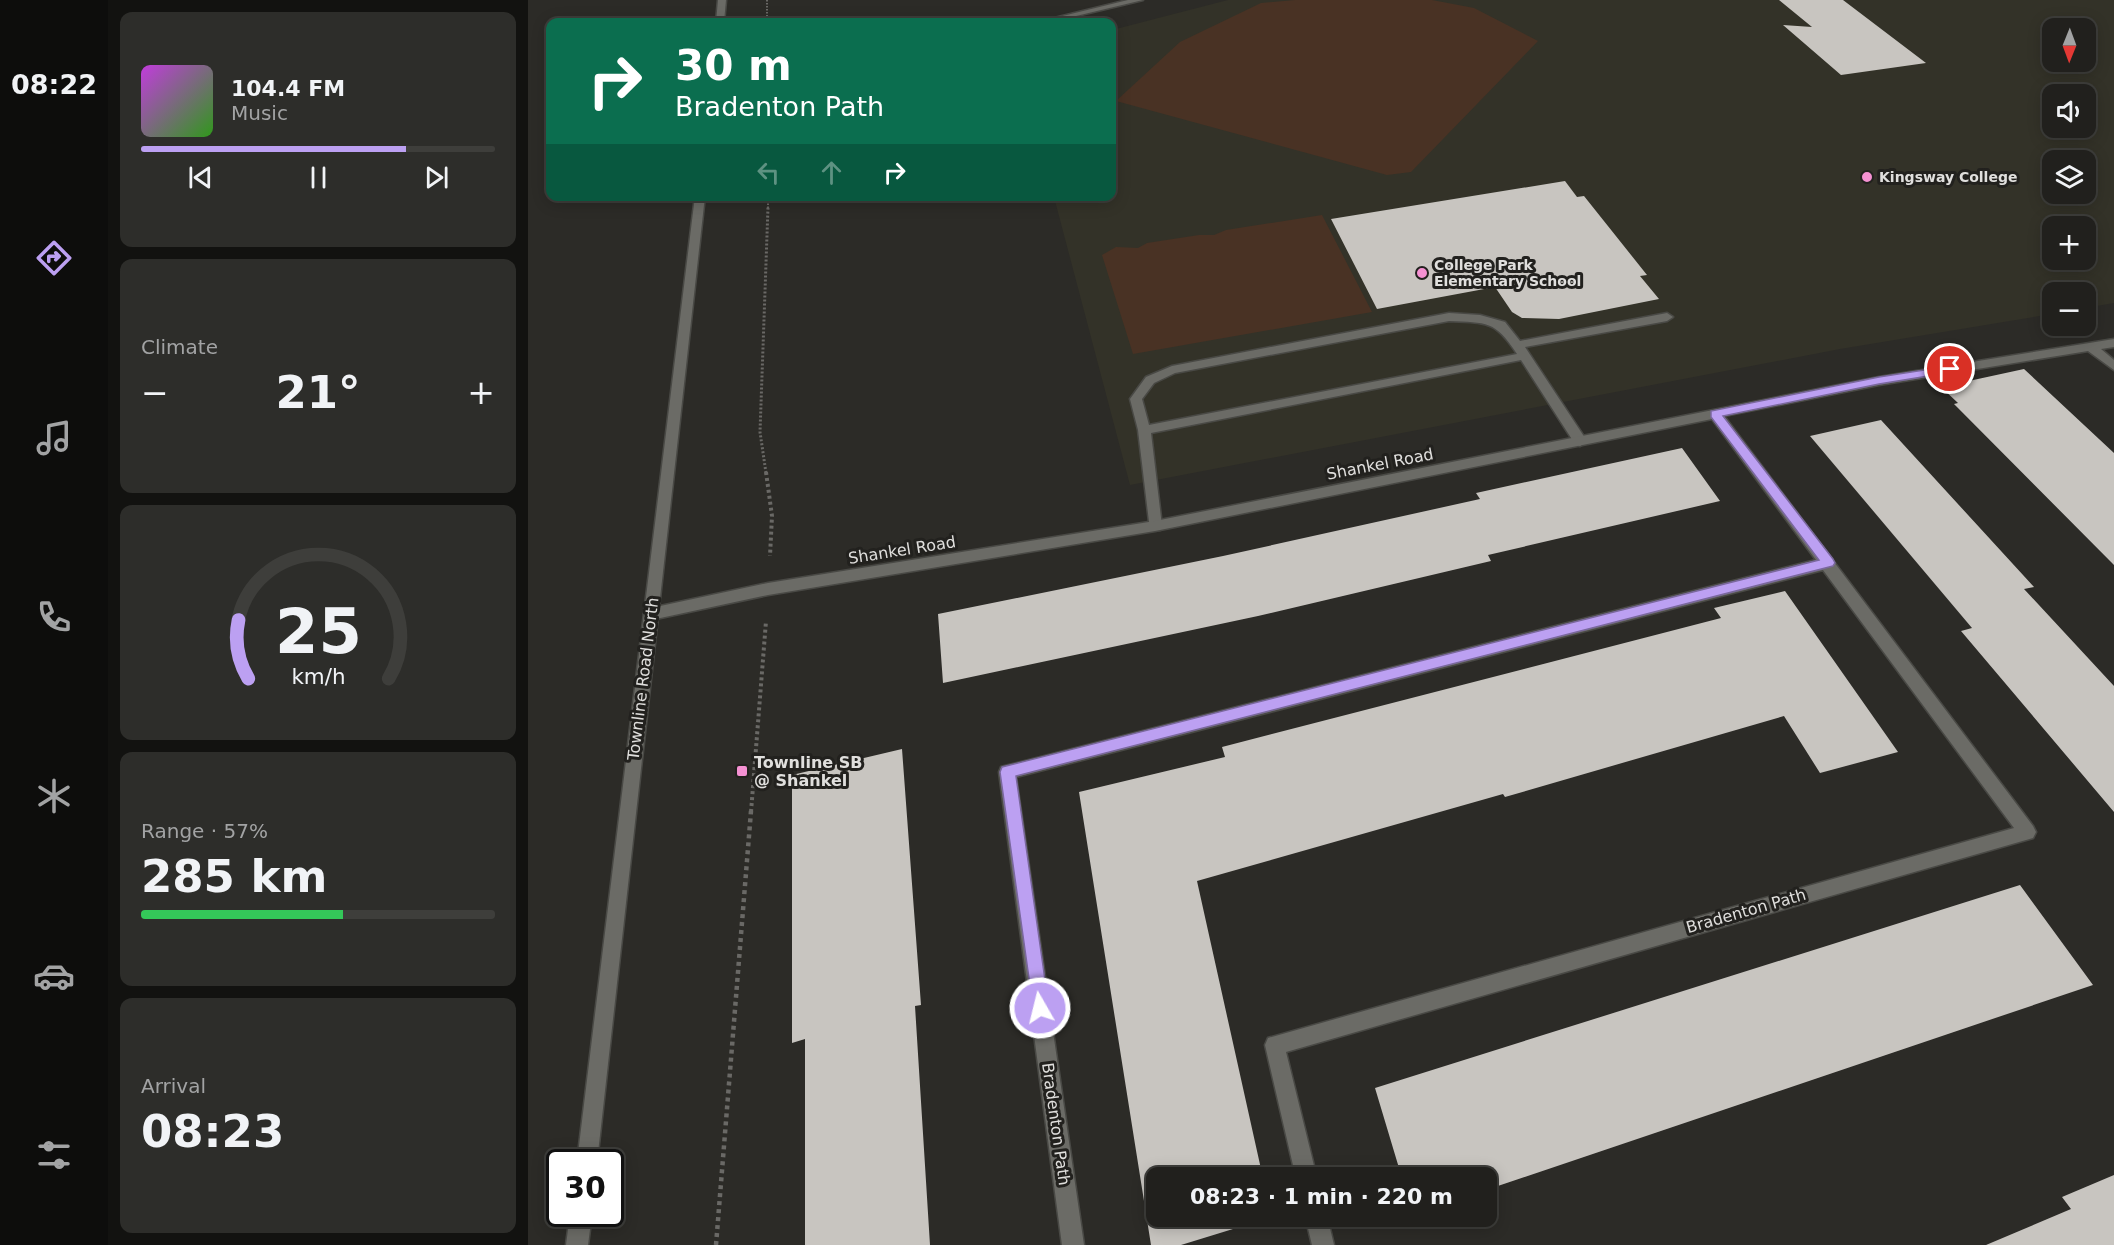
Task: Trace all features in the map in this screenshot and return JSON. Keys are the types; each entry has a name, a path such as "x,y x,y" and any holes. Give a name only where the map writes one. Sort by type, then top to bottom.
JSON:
{"street":[{"path":"720,18 722,0"},
{"path":"1060,18 1139,0"},
{"name":"Townline Road North","path":"589,1149 699,201"},
{"path":"1155,526 1144,430 1136,399 1150,380 1172,370 1449,317 1480,319 1501,325 1580,441"},
{"path":"1144,430 1667,317"},
{"name":"Shankel Road","path":"651,614 768,589 1155,526 1879,381 2114,343"},
{"path":"2091,346 2114,366"},
{"name":"Bradenton Path","path":"1304,1167 1275,1045 2027,832 1715,414"},
{"name":"Bradenton Path","path":"1072,1245 1008,772 1828,563"},
{"path":"577,1245 579,1227"},
{"path":"1319,1227 1323,1245"}],"path":[{"path":"767,0 767,18"},
{"path":"716,1245 772,516 760,432 768,201"}],"shaded area":[{"name":"College Park Elementary School","path":"1228,0 2114,0 2114,303 2096,306 2096,282 2042,282 2042,316 1840,349 1130,485 1055,201 1116,201 1116,29"},
{"path":"1295,0 1432,0 1474,8 1538,41 1411,172 1387,175 1116,101 1180,42 1261,3"},
{"path":"1322,215 1372,312 1133,354 1102,255 1116,247 1138,248 1147,243 1214,235 1226,230"}],"building":[{"path":"1779,0 1843,0 1926,63 1841,75 1783,25 1812,27"},
{"path":"1565,181 1577,197 1584,196 1647,275 1640,276 1659,299 1559,319 1522,318 1512,312 1495,287 1377,309 1331,219"},
{"path":"2024,369 2114,453 2114,565 1954,404 1958,403 1941,387"},
{"path":"1881,420 2034,587 2024,589 2114,686 2114,812 1961,631 1972,628 1810,436"},
{"path":"1682,448 1720,501 1488,555 1491,561 1258,616 943,683 938,614 1223,556 1480,499 1476,493"},
{"path":"1785,591 1898,752 1820,773 1784,716 1505,797 1503,794 1197,881 1261,1167 1146,1167 1146,1214 1079,792 1225,757 1222,747 1721,618 1714,608"},
{"path":"902,749 921,1005 915,1006 930,1245 805,1245 805,1039 792,1043 792,775"},
{"path":"2020,885 2093,985 1497,1186 1497,1167 1399,1167 1375,1088"},
{"path":"2114,1175 2114,1245 1986,1245 2071,1209 2062,1197"},
{"path":"1148,1227 1240,1227 1181,1245 1151,1245"}],"place":[{"name":"Kingsway College","path":"1867,177"},
{"name":"College Park Elementary School","path":"1422,273"},
{"name":"Townline SB @ Shankel","path":"742,771"}],"route":[{"path":"1040,1008 1008,772 1828,563 1715,414 1950,369"}]}
